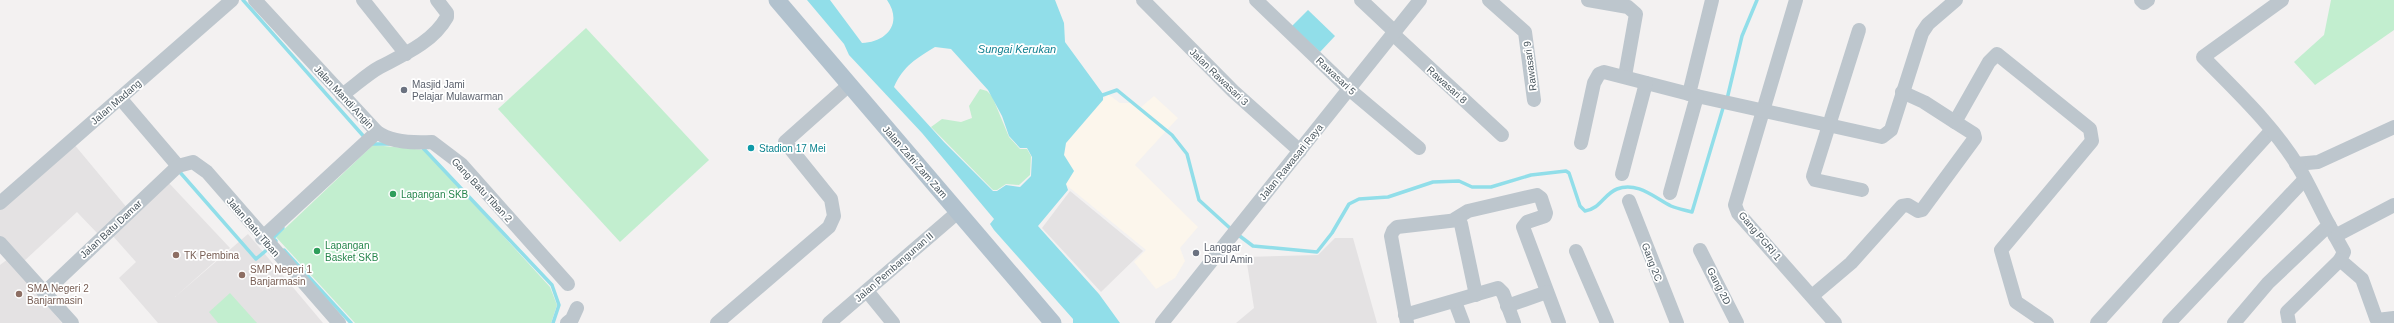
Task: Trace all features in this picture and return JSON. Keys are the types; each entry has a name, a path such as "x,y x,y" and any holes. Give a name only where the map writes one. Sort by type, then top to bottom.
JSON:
{"main road":[{"name":"Jalan Zafri Zam Zam","path":"777,0 1053,323"}],"street":[{"name":"Jalan Mandi Angin","path":"254,0 377,132 262,238"},
{"path":"363,0 406,54"},
{"path":"342,95 380,67 406,54 432,36 447,17 447,13 437,0"},
{"name":"Jalan Rawasari 3","path":"1143,0 1232,92 1300,151"},
{"name":"Rawasari 5","path":"1256,0 1350,90 1419,148"},
{"name":"Rawasari 8","path":"1361,0 1502,135"},
{"name":"Jalan Rawasari Raya","path":"1162,323 1240,224 1350,90 1420,0"},
{"name":"Rawasari 9","path":"1489,0 1525,32 1534,100"},
{"path":"1588,0 1628,7 1636,14 1625,76"},
{"path":"1670,194 1693,95 1712,0"},
{"path":"1764,109 1796,0"},
{"path":"1581,144 1594,83 1599,74 1604,72 1625,76 1693,95 1764,109 1882,137 1886,136 1891,130 1902,92 1925,27 1956,0"},
{"path":"2141,0 2144,3 2148,0"},
{"path":"2282,0 2203,57 2256,111 2296,164 2345,254 2287,312 2288,323"},
{"name":"Jalan Madang","path":"0,203 230,1"},
{"path":"1859,30 1828,125 1813,178 1862,190"},
{"path":"1955,122 1989,62 1997,54 2090,128 2092,141 2001,250 2016,302 2047,323"},
{"path":"1622,174 1646,83"},
{"path":"717,323 829,227 834,216 831,199 785,142 849,85"},
{"path":"1812,296 1851,263 1902,206 1908,205 1918,211 1922,210 1975,138 1974,134 1924,102 1902,92"},
{"path":"120,98 178,166"},
{"name":"Gang PGRI 1","path":"1764,109 1735,205 1738,213 1834,323"},
{"path":"2296,164 2318,162 2394,127"},
{"path":"2097,323 2272,131"},
{"name":"Gang Batu Tiban 2","path":"377,132 384,137 393,139 432,142 443,149 461,164 568,284"},
{"name":"Jalan Batu Tiban","path":"178,166 193,162 199,165 262,238 339,323"},
{"name":"Jalan Batu Damar","path":"44,293 178,166"},
{"path":"2169,323 2305,179"},
{"path":"1514,323 1503,293 1498,288 1406,319 1392,236 1393,231 1397,228 1455,218 1468,211 1537,195 1541,198 1546,213 1545,216 1527,222 1523,227 1559,323"},
{"name":"Gang 2C","path":"1629,201 1677,323"},
{"path":"2234,323 2268,284 2332,231 2394,205"},
{"name":"Jalan Pembangunan II","path":"829,323 958,212"},
{"path":"1455,218 1461,224 1476,295"},
{"name":"Gang 2D","path":"1700,250 1737,323"},
{"path":"1576,251 1607,323"},
{"path":"3,253 72,323"},
{"path":"2340,260 2362,279 2377,320 2394,318"},
{"path":"867,291 893,323"},
{"path":"1507,306 1548,292"},
{"path":"1455,302 1463,323"},
{"path":"568,323 572,319 576,308"}],"shaded area":[{"path":"1108,94 1120,103 1135,103 1141,107 1154,96 1178,118 1135,165 1198,227 1180,248 1185,261 1175,278 1156,289 1134,262 1146,250 1065,184 1074,171 1064,155 1066,143"},
{"path":"73,143 128,209 99,235 77,212 23,262 0,237 0,209"},
{"path":"168,182 230,248 175,297 248,234 323,323 158,323 119,278 136,262 112,235"},
{"path":"1070,191 1143,251 1101,292 1042,228"},
{"path":"1335,238 1353,238 1377,323 1236,323 1254,308 1246,257 1318,255"},
{"name":"SMA Negeri 2 Banjarmasin","path":"8,259 62,323 0,323 0,265"}],"green space":[{"path":"2331,0 2394,0 2394,30 2315,85 2294,62 2324,35"},
{"path":"586,28 709,160 620,242 498,109"},
{"path":"980,89 987,91 992,96 1009,137 1020,149 1027,149 1031,156 1030,175 1019,185 1006,184 997,190 993,190 931,127 942,119 961,122 972,118 969,106"},
{"name":"Lapangan SKB","path":"373,145 425,150 550,287 557,305 551,323 355,323 276,237"},
{"path":"230,293 257,323 218,323 209,312"}],"water":[{"name":"Sungai Kerukan","path":"807,0 830,0 862,43 879,39 890,30 893,23 893,16 892,8 887,0 1055,0 1064,23 1065,42 1103,94 1103,100 1066,143 1064,155 1074,171 1066,184 1068,190 1038,226 1099,294 1120,323 1073,323 1073,319 994,230 990,224 994,219 922,133 849,55 844,44","holes":["935,47 951,49 988,90 1002,116 1009,136 1020,148 1027,148 1032,157 1031,176 1020,187 1006,185 997,191 993,191 944,142 894,87 906,68 922,55"]},
{"path":"1308,10 1335,36 1320,52 1292,26"}],"waterway":[{"path":"243,0 366,139"},
{"path":"1727,99 1742,36 1757,0"},
{"path":"1100,96 1117,90 1172,135 1187,154 1199,200 1232,230"},
{"path":"1237,234 1253,246 1317,252 1332,233 1349,204 1359,199 1388,197 1433,182 1459,181 1472,187 1491,187 1531,175 1566,171 1569,173 1580,206 1585,211 1590,210 1613,191 1624,187 1632,187 1646,192 1671,206 1692,212 1723,108"},
{"path":"371,144 389,144"},
{"path":"423,148 552,285 559,305 553,323"},
{"path":"178,170 256,259 269,248"},
{"path":"276,241 273,238 283,228"},
{"path":"284,250 351,323"}],"place":[{"name":"Masjid Jami Pelajar Mulawarman","path":"404,90"},
{"name":"Stadion 17 Mei","path":"751,148"},
{"name":"Lapangan SKB","path":"393,194"},
{"name":"Lapangan Basket SKB","path":"317,251"},
{"name":"Langgar Darul Amin","path":"1196,253"},
{"name":"TK Pembina","path":"176,255"},
{"name":"SMP Negeri 1 Banjarmasin","path":"242,275"},
{"name":"SMA Negeri 2 Banjarmasin","path":"19,294"}]}
